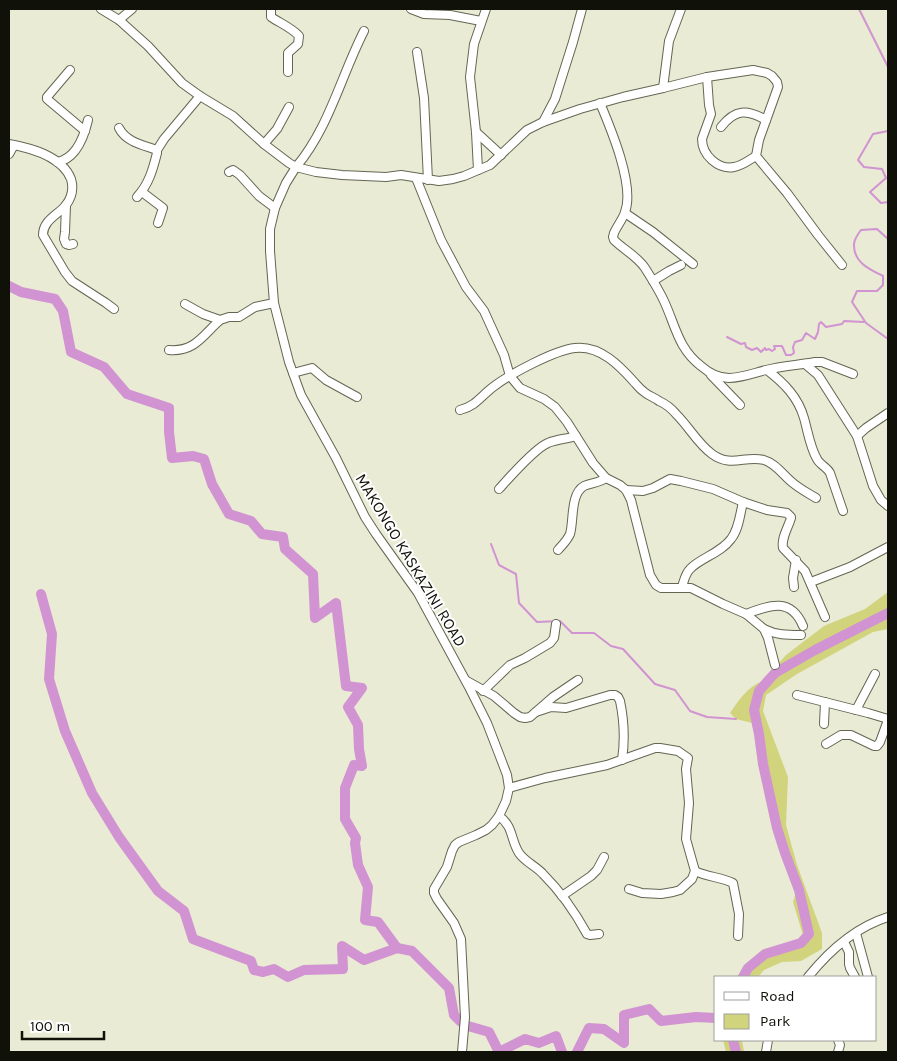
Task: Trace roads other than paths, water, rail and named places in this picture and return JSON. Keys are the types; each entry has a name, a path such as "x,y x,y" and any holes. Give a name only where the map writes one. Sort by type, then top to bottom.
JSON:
{"street":[{"path":"101,9 119,20 148,46 182,83 233,116 264,144 290,163 296,167 316,172 342,175 386,177 401,175 440,181 453,179 490,165 527,130 543,122 644,91 707,77 753,70 767,73 775,79 778,86 759,140 756,156 734,167 717,164 707,155 702,143 711,114 707,77"},
{"path":"119,20 132,9"},
{"path":"271,9 271,17 295,31 299,36 298,44 288,53 288,72"},
{"path":"411,9 424,14 450,15 481,21"},
{"path":"478,170 470,77 474,44 486,9"},
{"path":"543,122 555,99 582,9"},
{"path":"663,88 669,41 680,9"},
{"name":"MAKONGO KASKAZINI ROAD","path":"364,31 319,133 308,153 286,183 276,208 270,229 274,303 288,362 300,395 336,458 366,517 418,593 465,680 487,723 500,754 509,788"},
{"path":"417,52 424,98 428,180"},
{"path":"70,70 47,99 85,131"},
{"path":"158,223 163,208 140,194 151,176 157,150 200,96"},
{"path":"600,104 615,141 628,189 628,203 625,213 614,233 614,240 643,265 664,299 683,348 740,405"},
{"path":"264,144 277,128 289,107"},
{"path":"721,127 734,114 742,112 752,113 766,120"},
{"path":"57,162 63,161 70,156 80,142 88,120"},
{"path":"119,128 125,137 136,144 157,150"},
{"path":"476,132 501,155"},
{"path":"9,154 12,145 40,153 57,162 69,175 72,192 66,205 64,239 66,244 73,244"},
{"path":"756,156 792,199 842,265"},
{"path":"229,172 233,170 238,173 259,196 276,208"},
{"path":"416,178 442,240 466,287 484,311 504,355 510,376 520,388 544,399 555,407 606,478 620,484 626,490 633,506 643,541 650,575 656,584 661,588 691,588 746,614 772,633 800,635"},
{"path":"66,205 45,224 43,235 72,281 114,309"},
{"path":"625,213 653,232 692,264"},
{"path":"653,281 681,265"},
{"path":"169,350 179,350 192,346 220,320 229,316 239,317 255,307 274,303"},
{"path":"185,304 203,314 220,320"},
{"path":"460,410 468,408 477,402 492,388 510,376 543,359 575,348 592,349 614,362 648,396 667,405 704,446 721,460 730,462 752,459 771,463 801,490 816,498"},
{"path":"708,372 729,378 822,362 854,374"},
{"path":"805,364 818,375 857,436 873,486 881,500 888,506"},
{"path":"293,373 312,368 326,380 357,397"},
{"path":"768,370 787,387 801,410 817,459 828,469 843,511"},
{"path":"857,436 888,413"},
{"path":"499,489 544,445 576,436"},
{"path":"558,550 566,542 569,535 574,501 579,491 583,487 601,482 606,478"},
{"path":"626,490 643,491 670,479 713,489 766,510 787,513 791,517 782,540 782,545 805,571 825,617"},
{"path":"682,587 690,568 726,545 731,539 735,532 743,502"},
{"path":"811,582 850,566 888,547"},
{"path":"794,587 793,578 796,560"},
{"path":"746,614 776,605 786,606 799,616 803,626"},
{"path":"483,691 510,665 550,643 554,638 556,624"},
{"path":"764,629 775,665"},
{"path":"856,710 874,674"},
{"path":"465,680 494,696 514,713 525,718 530,717 553,697 578,680"},
{"path":"797,694 876,715 888,720 877,746 851,735 841,735 826,744"},
{"path":"536,712 551,708 566,708 602,696 615,695 620,701 624,726 622,760"},
{"path":"824,724 825,702"},
{"path":"462,1052 465,1017 461,939 454,923 437,899 434,889 447,867 455,846 459,842 486,830 492,825 499,816 506,801 509,788 594,768 660,748 678,751 688,758 686,769 690,803 686,839 695,870 692,879 680,890 661,894 642,893 629,889"},
{"path":"499,816 507,823 523,858 543,874 562,896 587,934 599,934"},
{"path":"562,896 591,876 597,870 604,857"},
{"path":"695,870 732,883 739,914 738,936"},
{"path":"809,976 834,948 856,933 888,917"},
{"path":"856,933 868,976"},
{"path":"844,942 849,952 849,964 855,976"}],"waterway":[{"path":"859,9 888,67"},
{"path":"888,131 873,134 858,160 864,167 882,169 886,178 870,192 881,203 888,202"},
{"path":"888,239 877,229 861,230 856,237 854,244 856,256 872,271 883,276 883,285 877,291 857,291 852,302 866,323 888,339"},
{"path":"9,286 21,292 55,299 63,311 71,352 104,367 127,394 169,408 172,458 193,456 204,459 212,484 229,514 251,521 262,534 283,537 285,549 313,574 315,618 336,603 346,686 362,688 348,707 358,725 362,766 354,765 345,788 345,819 356,838 358,865 368,887 365,920 378,922 397,948"},
{"path":"727,337 741,344 745,343 746,347 752,350 757,348 761,352 765,348 772,351 775,349 774,346 782,346 786,355 791,355 794,353 793,347 795,342 802,340 806,333 815,339 821,322 826,327 842,324 844,321 864,322"},
{"path":"491,544 499,565 516,574 519,603 537,622 560,621 572,633 594,633 611,646 623,649 655,684 675,690 690,711 707,717 736,719"},
{"path":"41,594 52,634 49,679 65,731 92,793 119,837 158,891 184,911 193,939 251,961 254,970 263,972 274,969 288,977 304,970 343,969 342,946 364,960 397,948 412,951 449,988 454,1015 468,1026 489,1032 499,1052 525,1039 539,1043 556,1036 562,1052"},
{"path":"744,976 748,968 765,954 801,943 809,934 799,890 777,828 763,764 754,710 759,691 775,673 815,650 888,613"},
{"path":"577,1052 589,1028 604,1029 624,1043 624,1015 649,1009 661,1021 696,1017 714,1018"},
{"path":"733,1041 736,1052"}]}
